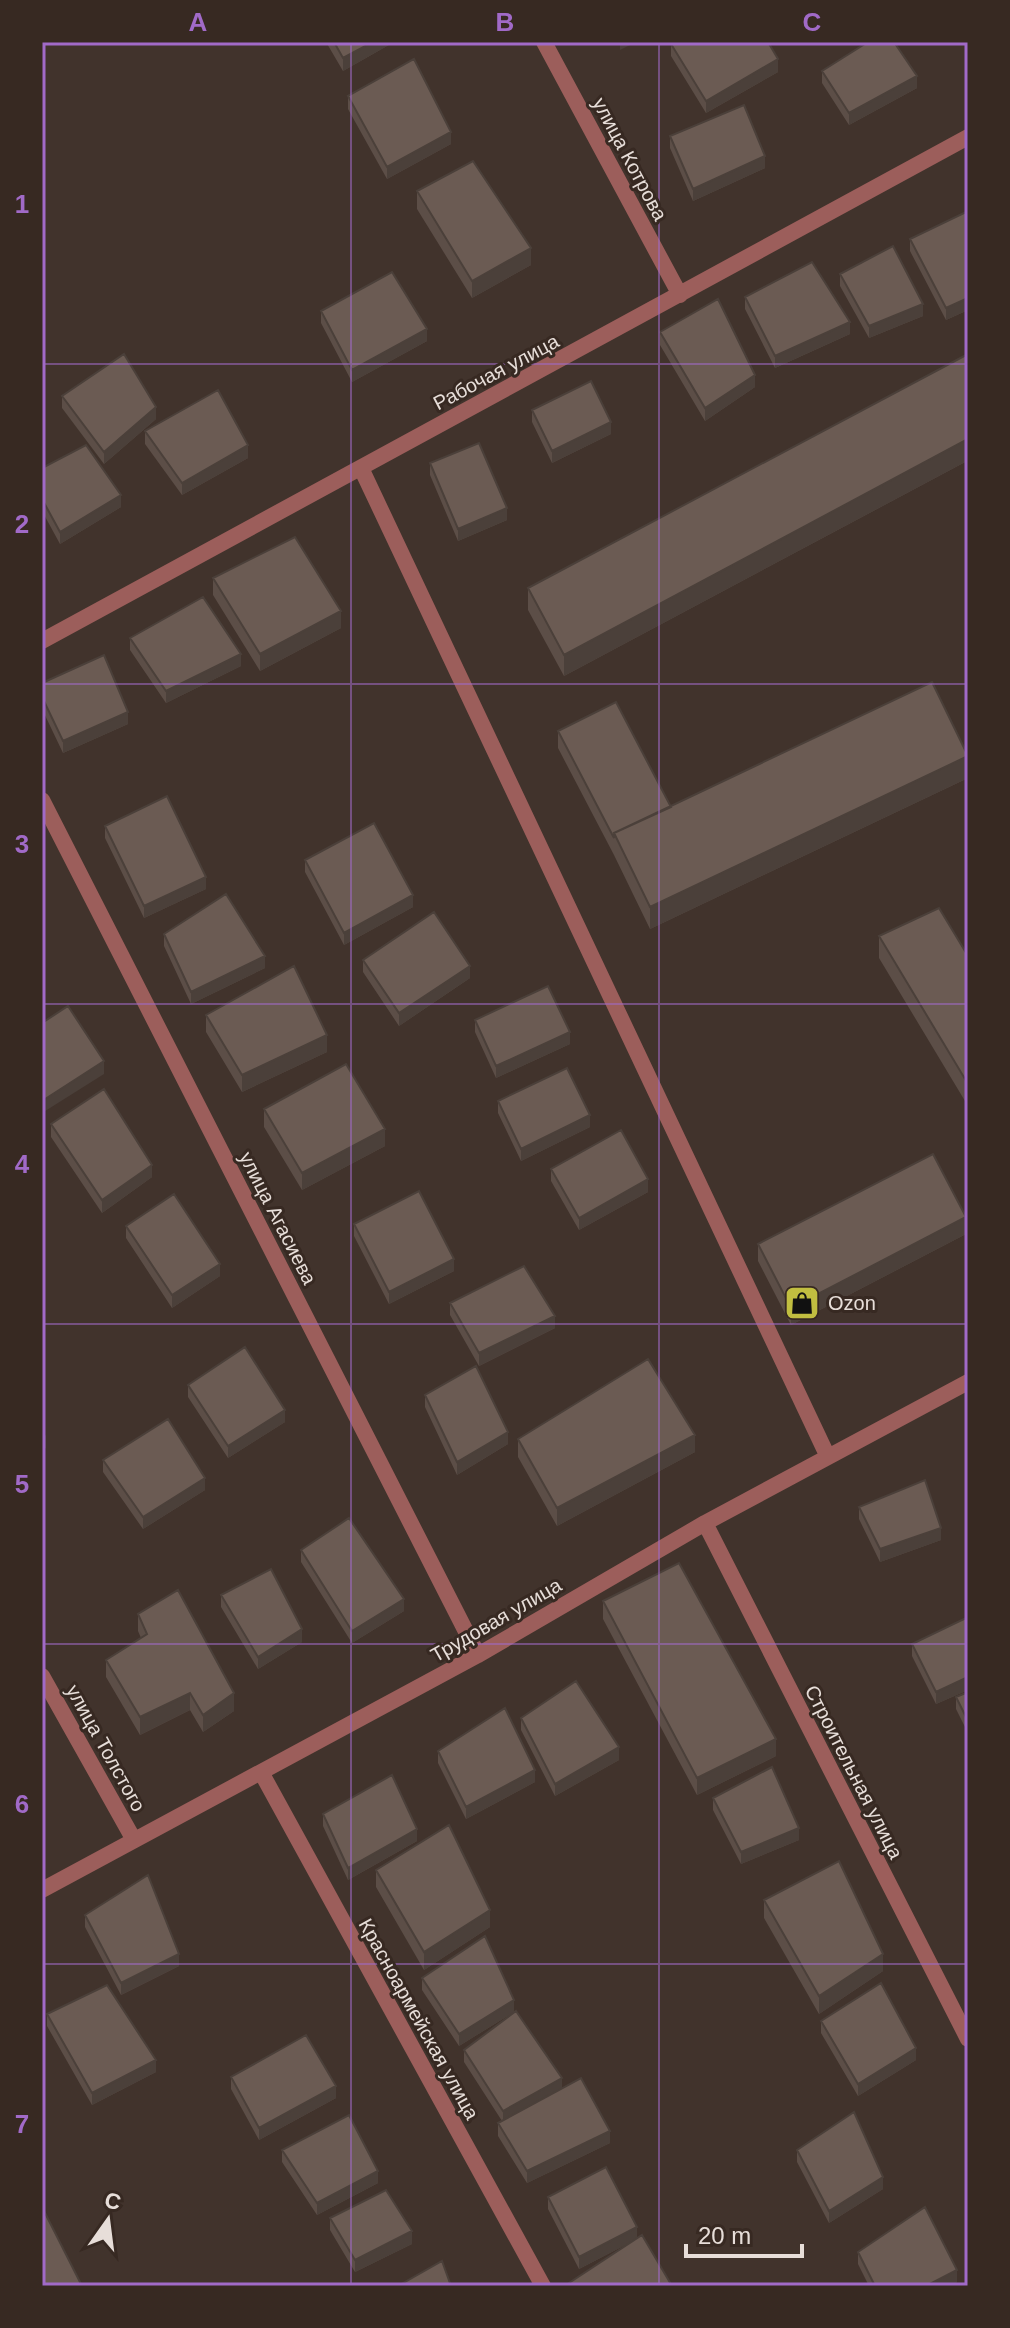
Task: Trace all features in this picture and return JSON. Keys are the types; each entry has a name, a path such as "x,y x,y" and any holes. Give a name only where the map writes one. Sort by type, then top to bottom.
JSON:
{"street":[{"name":"улица Котрова","path":"544,42 680,295"},
{"name":"Рабочая улица","path":"42,641 968,137"},
{"path":"361,468 828,1457"},
{"name":"улица Агасиева","path":"42,800 478,1655"},
{"name":"Трудовая улица","path":"42,1890 478,1655 705,1523 968,1382"},
{"name":"Строительная улица","path":"705,1523 968,2039"},
{"name":"улица Толстого","path":"42,1676 134,1840"},
{"name":"Красноармейская улица","path":"261,1772 543,2286"}],"building":[{"path":"334,42 373,42 343,58"},
{"path":"768,42 778,59 706,101 671,44"},
{"path":"868,42 894,42 917,76 849,113 822,71"},
{"path":"414,59 451,132 387,167 348,96"},
{"path":"744,105 765,156 693,189 670,136"},
{"path":"473,161 531,248 472,281 417,191"},
{"path":"966,212 968,298 946,308 910,239"},
{"path":"893,246 923,304 869,326 840,274"},
{"path":"812,262 850,322 775,356 745,297"},
{"path":"392,272 427,329 352,370 321,311"},
{"path":"718,299 755,375 705,408 660,332"},
{"path":"124,354 156,407 104,452 62,396"},
{"path":"968,354 968,439 564,655 528,588"},
{"path":"591,381 611,422 552,451 532,410"},
{"path":"218,390 248,445 182,483 145,431"},
{"path":"479,443 507,508 458,529 430,463"},
{"path":"86,445 121,495 60,532 42,499 42,468"},
{"path":"295,537 341,611 260,654 213,578"},
{"path":"203,597 241,654 166,691 130,638"},
{"path":"104,655 128,712 63,741 42,697 42,683"},
{"path":"932,682 968,756 650,907 614,833"},
{"path":"616,702 671,807 614,833 614,838 558,731"},
{"path":"167,796 206,877 144,906 105,826"},
{"path":"374,823 413,895 344,933 305,860"},
{"path":"226,894 265,956 191,992 164,934"},
{"path":"939,908 968,956 968,1084 879,936"},
{"path":"434,912 470,966 399,1013 363,960"},
{"path":"294,966 327,1035 242,1075 206,1015"},
{"path":"548,986 570,1032 496,1066 475,1020"},
{"path":"68,1006 104,1061 42,1101 42,1023"},
{"path":"346,1064 385,1129 302,1173 264,1109"},
{"path":"567,1068 590,1115 521,1149 498,1101"},
{"path":"104,1089 152,1165 102,1200 51,1124"},
{"path":"621,1130 648,1179 579,1218 551,1169"},
{"path":"933,1154 966,1217 791,1308 758,1244"},
{"path":"419,1191 454,1259 389,1292 354,1224"},
{"path":"174,1194 220,1264 172,1295 126,1226"},
{"path":"524,1266 555,1316 479,1353 450,1303"},
{"path":"245,1347 285,1410 228,1446 188,1385"},
{"path":"648,1359 695,1435 557,1508 518,1439"},
{"path":"476,1366 508,1432 457,1462 425,1395"},
{"path":"168,1419 205,1478 143,1517 103,1460"},
{"path":"925,1480 941,1528 880,1549 859,1507"},
{"path":"349,1518 404,1599 352,1631 301,1550"},
{"path":"679,1563 776,1739 697,1778 603,1601"},
{"path":"271,1569 302,1629 258,1657 221,1595"},
{"path":"178,1590 234,1693 203,1715 190,1693 140,1717 106,1660 147,1634 138,1614"},
{"path":"968,1617 968,1677 936,1692 912,1644"},
{"path":"576,1681 619,1747 555,1784 521,1718"},
{"path":"968,1692 968,1721 956,1697"},
{"path":"505,1708 535,1770 466,1807 438,1751"},
{"path":"772,1767 799,1828 741,1852 713,1798"},
{"path":"392,1775 417,1829 348,1868 323,1814"},
{"path":"449,1825 490,1910 424,1952 376,1870"},
{"path":"839,1861 883,1954 819,1996 764,1900"},
{"path":"148,1875 179,1954 121,1983 85,1915"},
{"path":"485,1936 514,2000 459,2034 422,1978"},
{"path":"881,1983 916,2048 858,2084 821,2021"},
{"path":"107,1985 156,2060 92,2093 47,2014"},
{"path":"516,2011 562,2078 503,2111 464,2050"},
{"path":"306,2035 336,2086 259,2128 231,2077"},
{"path":"581,2078 610,2131 527,2171 498,2123"},
{"path":"854,2112 883,2177 829,2211 797,2150"},
{"path":"349,2115 378,2171 317,2203 282,2150"},
{"path":"606,2167 637,2227 579,2257 548,2197"},
{"path":"386,2190 412,2231 355,2260 330,2218"},
{"path":"42,2207 82,2286 42,2286"},
{"path":"925,2207 957,2270 926,2286 875,2286 858,2252"},
{"path":"642,2235 672,2286 571,2286 569,2283"},
{"path":"442,2261 451,2286 398,2286"}],"place":[{"name":"Ozon","path":"802,1303"}]}
